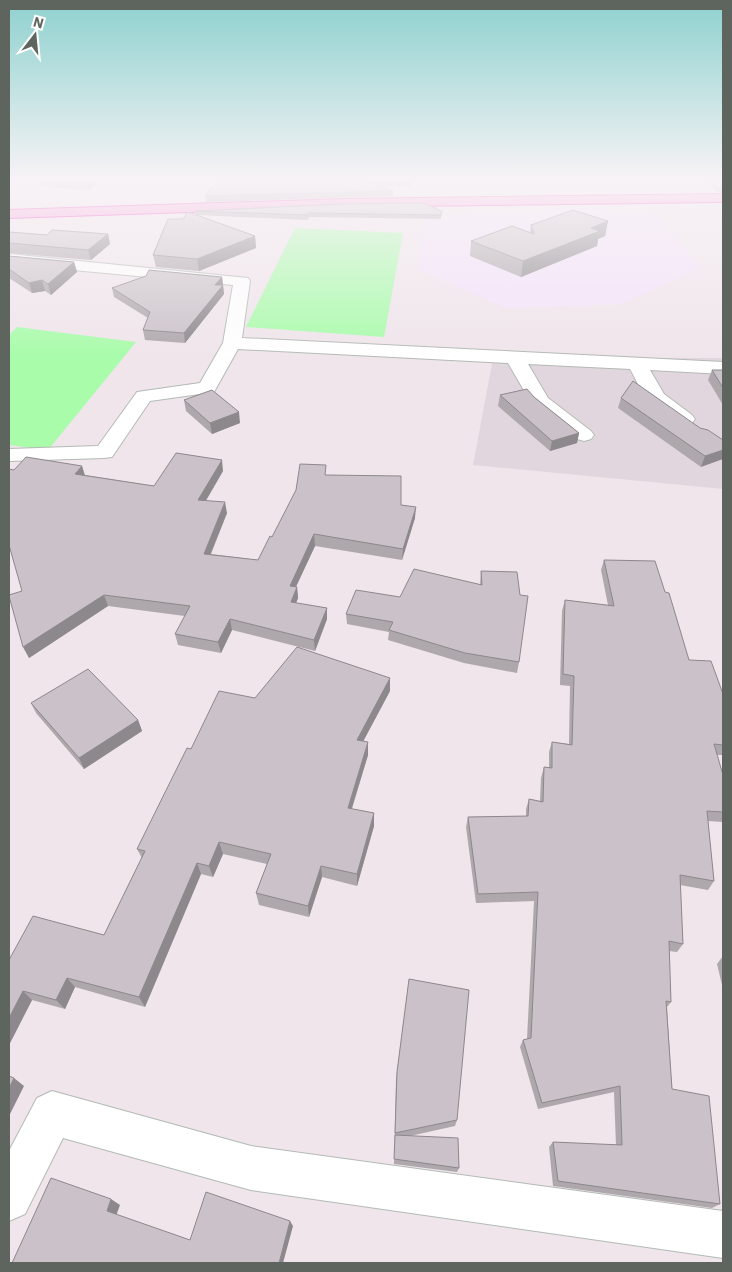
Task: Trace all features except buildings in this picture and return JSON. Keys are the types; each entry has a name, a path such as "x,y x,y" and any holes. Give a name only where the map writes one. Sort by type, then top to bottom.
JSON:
{"street":[{"path":"9,259 242,281 232,342 207,388 144,396 104,452 9,455"},
{"path":"232,342 723,368"},
{"path":"514,356 540,402 584,435"},
{"path":"637,364 656,398 696,427"},
{"path":"9,1198 52,1113 251,1168 723,1235"}],"shaded area":[{"path":"289,240 402,240 384,337 246,327"},
{"path":"421,240 678,240 701,268 621,304 506,308 417,269"},
{"path":"17,327 136,342 48,450 9,445 9,335"},
{"path":"493,358 723,358 723,489 473,465"}]}
